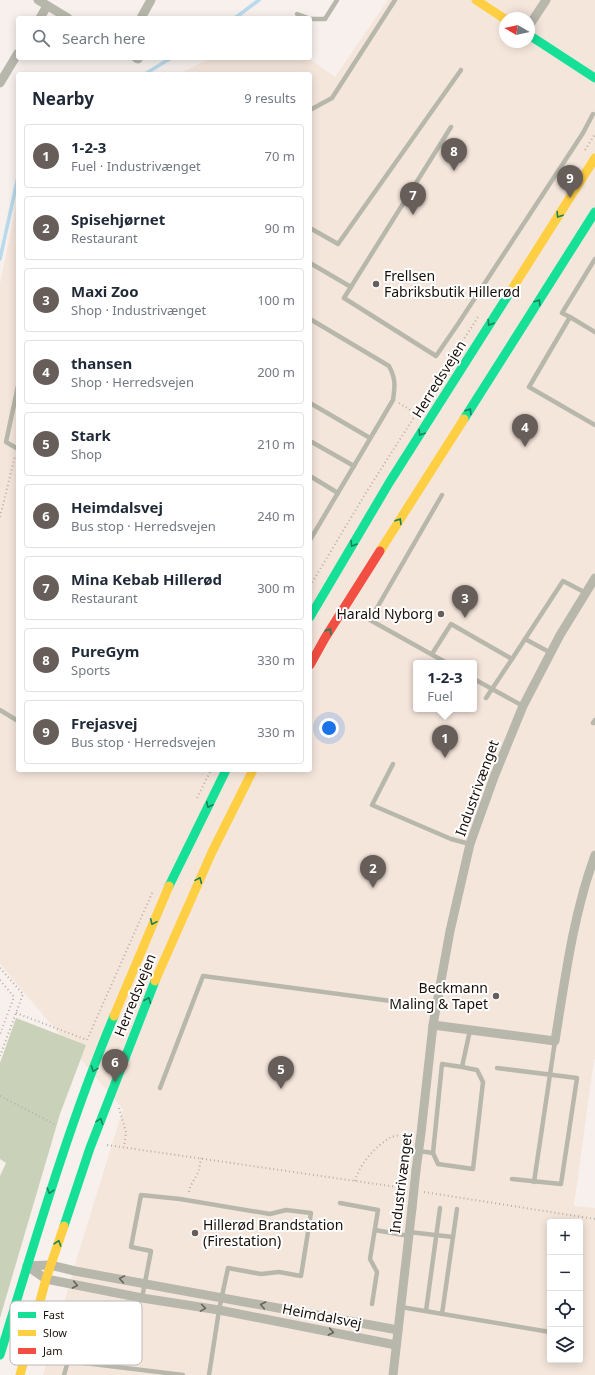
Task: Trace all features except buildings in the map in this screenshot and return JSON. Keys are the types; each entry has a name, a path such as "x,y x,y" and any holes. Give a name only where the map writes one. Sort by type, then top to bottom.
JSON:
{"street":[{"path":"38,0 64,16"},
{"path":"142,16 151,0"},
{"path":"476,0 499,15"},
{"path":"535,17 546,0"},
{"path":"41,16 47,6"},
{"path":"535,39 595,78"},
{"path":"0,83 16,57"},
{"name":"Herredsvejen","path":"312,614 389,483 595,158"},
{"path":"312,661 329,631 595,212"},
{"name":"Industrivænget","path":"393,1375 433,1025 450,931 470,844 494,777 523,706 560,635 595,578"},
{"name":"Herredsvejen","path":"16,1301 56,1174 103,1042 141,950 177,869 225,772"},
{"name":"Herredsvejen","path":"40,1301 50,1265 90,1148 156,978 212,852 252,772"},
{"path":"433,1025 555,1041 570,947 588,874 595,855"},
{"name":"Heimdalsvej","path":"27,1266 50,1265 75,1271 398,1330"},
{"name":"Heimdalsvej","path":"27,1266 46,1279 142,1298 219,1310 396,1345"},
{"name":"Herredsvejen","path":"0,1355 10,1322"},
{"name":"Herredsvejen","path":"20,1375 23,1365"}],"lane":[{"path":"312,18 325,19 337,0"},
{"path":"312,109 332,98 395,0"},
{"path":"296,14 302,16"},
{"path":"312,229 338,244 461,70"},
{"path":"451,127 344,298 436,356 583,133 593,114"},
{"path":"595,259 562,313 595,332"},
{"path":"312,263 351,287"},
{"path":"570,317 529,387 595,426"},
{"path":"312,320 389,366 394,376 395,387 393,400 312,537"},
{"path":"16,395 6,442 16,448"},
{"path":"312,404 370,438"},
{"path":"312,442 354,466"},
{"path":"312,477 338,493"},
{"path":"442,495 370,620 442,660"},
{"path":"486,698 563,581 586,593"},
{"path":"432,654 451,624 512,659"},
{"path":"525,639 551,652"},
{"path":"477,681 523,706"},
{"path":"0,710 16,720"},
{"path":"595,720 595,724"},
{"path":"393,764 372,805 451,839 470,844"},
{"path":"160,1088 203,976 436,1007"},
{"path":"462,1068 470,1030"},
{"path":"534,1182 555,1041"},
{"path":"442,1064 462,1068 477,1070 483,1082 473,1169 438,1164 432,1153 442,1064"},
{"path":"497,1068 577,1078 561,1184 512,1179"},
{"path":"419,1151 432,1153"},
{"path":"142,1298 151,1251 131,1247 140,1195 188,1200 270,1214 286,1210 311,1213 300,1276 279,1272 261,1274 228,1268 219,1310 209,1375"},
{"path":"340,1203 378,1210 370,1258 377,1272 372,1304"},
{"path":"426,1311 440,1208"},
{"path":"442,1314 457,1209"},
{"path":"375,1230 453,1237"},
{"path":"401,1306 547,1332"},
{"path":"64,1375 67,1365"},
{"path":"101,1365 183,1375"}],"path":[{"path":"393,400 417,414"},
{"path":"0,517 16,453"},
{"path":"197,798 209,772"},
{"path":"16,1013 87,1040 153,891"},
{"path":"0,968 22,994 0,1056"},
{"path":"0,980 14,996 0,1034"},
{"path":"0,1096 54,1124"},
{"path":"118,1106 126,1132 124,1147"},
{"path":"355,1181 365,1161 376,1148 392,1137 421,1133"},
{"path":"107,1145 404,1188"},
{"path":"188,1200 190,1187 199,1171 201,1158"},
{"path":"419,1191 595,1219"}],"shaded area":[{"path":"388,0 595,0 595,1059 574,1206 595,1208 595,1375 43,1375 46,1365 142,1365 142,1301 65,1301 123,1109 0,964 0,284 16,206 16,772 312,772 312,72 183,72 207,60 311,60 335,77"}],"green space":[{"path":"16,1018 86,1045 60,1114 0,1318 0,1176 6,1163 0,1159 0,1063"}],"waterway":[{"path":"238,16 259,0"},
{"path":"148,72 168,60"},
{"path":"0,259 16,186"}],"traffic: fast":[{"path":"535,39 595,78"},
{"path":"464,419 595,212"},
{"path":"312,614 389,483 512,289"},
{"path":"169,886 225,772"},
{"path":"64,1226 90,1148 155,981"},
{"path":"16,1301 67,1142 97,1057 114,1016"},
{"path":"0,1355 10,1322"}],"traffic: slow":[{"path":"476,0 499,15"},
{"path":"512,289 595,158"},
{"path":"380,551 464,419"},
{"path":"155,981 212,852 252,772"},
{"path":"114,1016 169,886"},
{"path":"40,1301 64,1226"},
{"path":"20,1375 23,1365"}],"traffic: jam":[{"path":"312,661 325,638 380,551"}],"place":[{"name":"PureGym","path":"454,171"},
{"name":"Frejasvej","path":"570,198"},
{"name":"Mina Kebab Hillerød","path":"413,215"},
{"name":"Frellsen Fabriksbutik Hillerød","path":"376,284"},
{"name":"thansen","path":"525,447"},
{"name":"Harald Nyborg","path":"441,614"},
{"name":"Maxi Zoo","path":"465,618"},
{"name":"1-2-3","path":"445,758"},
{"name":"Spisehjørnet","path":"373,888"},
{"name":"Beckmann Maling & Tapet","path":"496,996"},
{"name":"Heimdalsvej","path":"115,1082"},
{"name":"Stark","path":"281,1089"},
{"name":"Hillerød Brandstation (Firestation)","path":"195,1233"}]}
